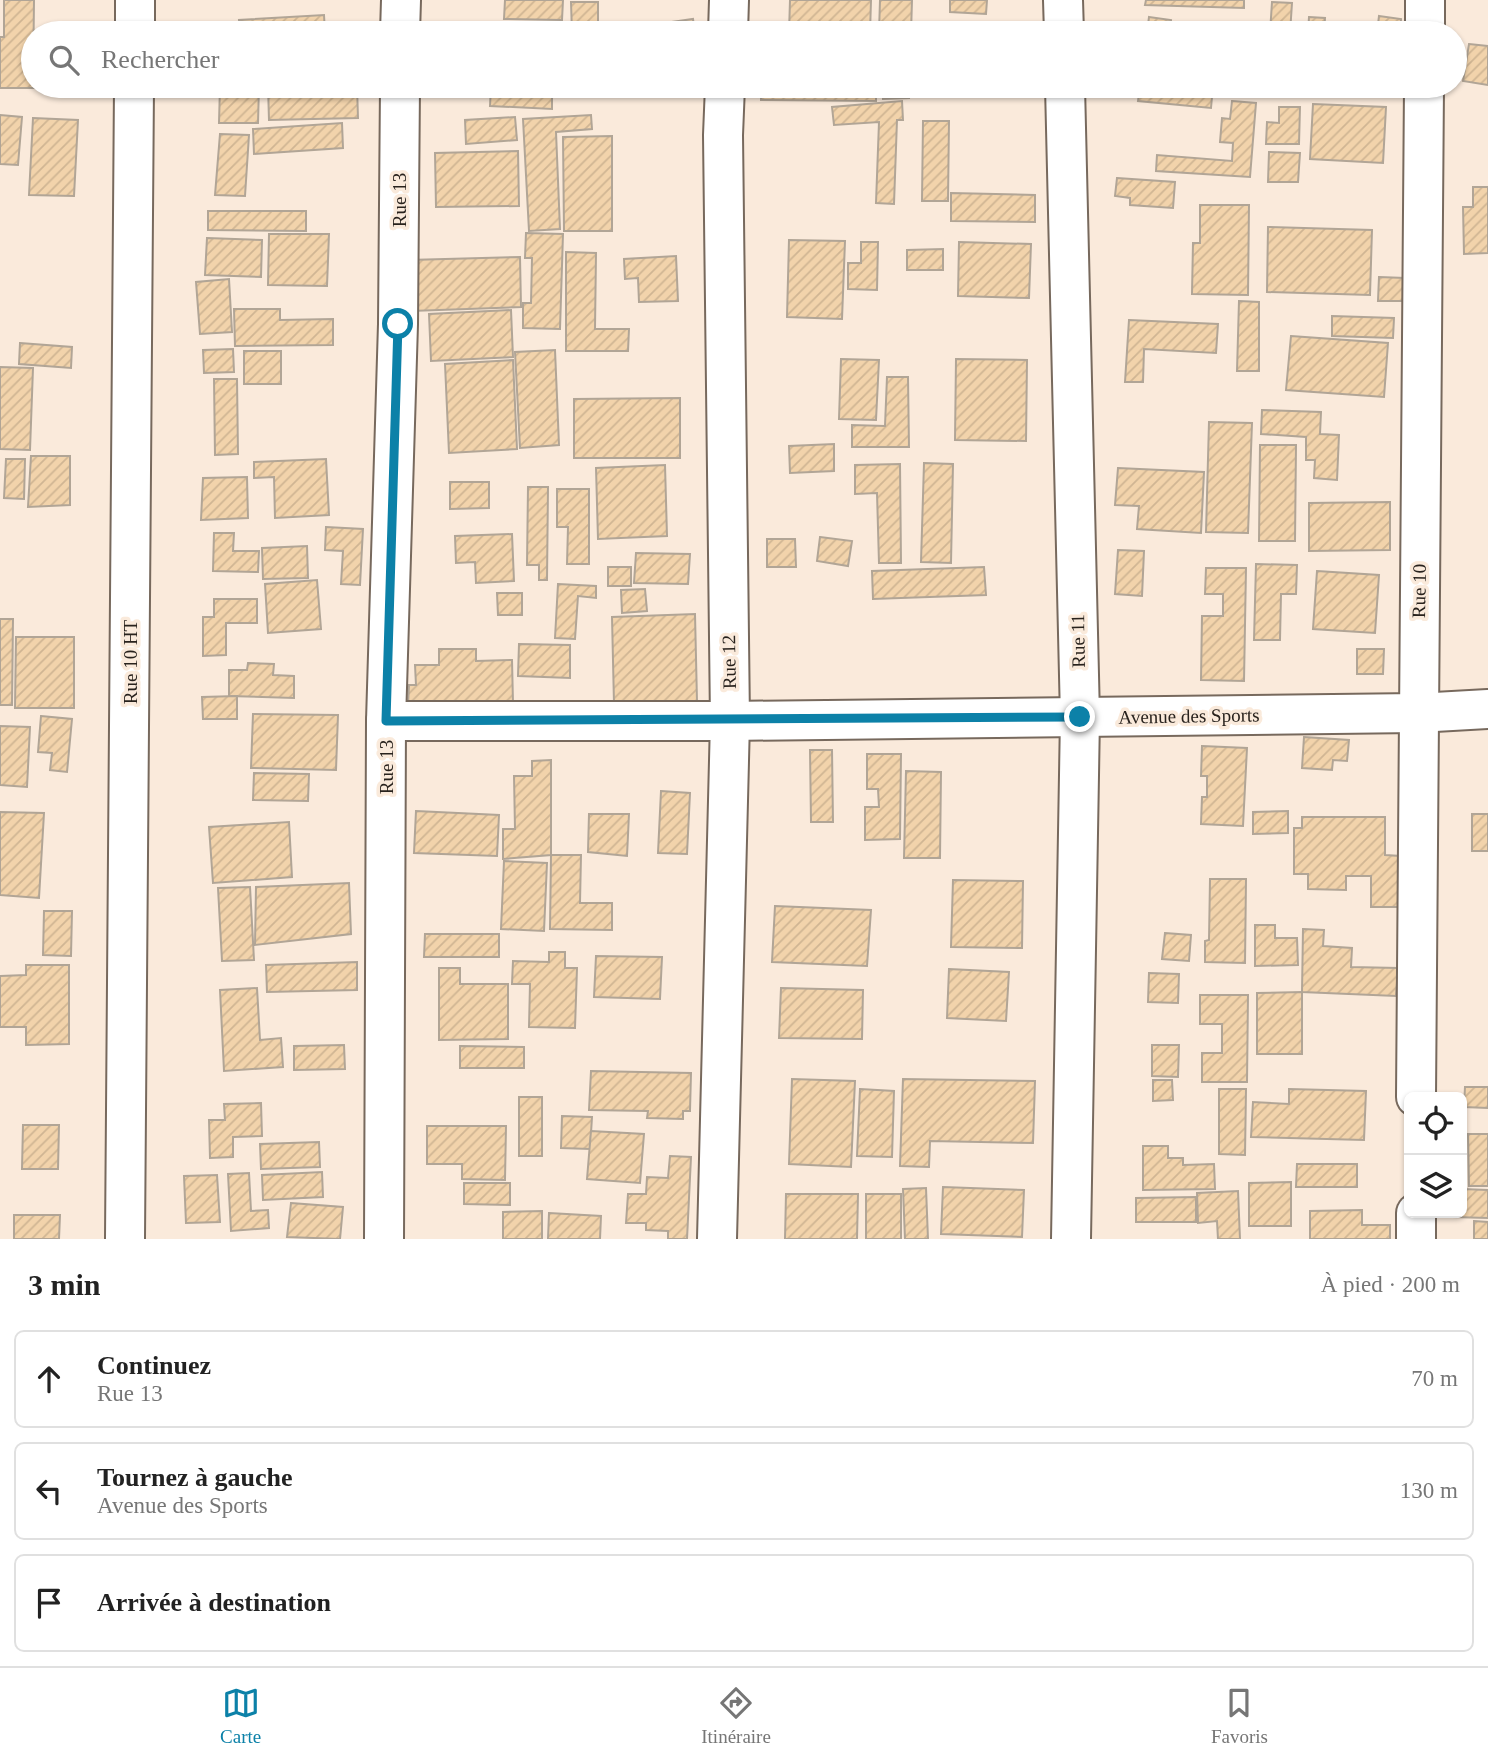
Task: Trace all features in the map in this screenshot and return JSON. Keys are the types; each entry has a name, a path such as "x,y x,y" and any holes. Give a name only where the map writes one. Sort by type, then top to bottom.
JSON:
{"street":[{"path":"135,0 135,21"},
{"path":"400,21 401,0"},
{"path":"728,21 729,0"},
{"path":"1063,0 1064,21"},
{"path":"1425,0 1425,21"},
{"name":"Rue 10 HT","path":"125,1239 134,98"},
{"name":"Rue 13","path":"384,1239 386,721 398,324 400,98"},
{"name":"Rue 12","path":"717,1239 730,721 725,98"},
{"name":"Rue 11","path":"1065,98 1080,717 1071,1239"},
{"name":"Rue 10","path":"1416,1092 1424,98"},
{"name":"Avenue des Sports","path":"386,721 730,721 1417,713 1488,709"},
{"path":"1416,1218 1416,1239"}],"building":[{"path":"4,0 34,0 34,21 21,21 21,88 0,88 0,37 4,37"},
{"path":"505,0 563,0 562,20 504,19"},
{"path":"790,0 871,0 870,21 789,21"},
{"path":"880,0 912,0 911,21 879,21"},
{"path":"950,0 987,0 986,14 950,12"},
{"path":"1146,0 1244,0 1244,8 1145,5"},
{"path":"571,2 598,2 598,21 572,21"},
{"path":"1272,2 1292,3 1291,21 1271,21"},
{"path":"324,15 324,21 239,21"},
{"path":"1379,16 1401,19 1401,21 1378,21"},
{"path":"1149,17 1171,20 1171,21 1148,21"},
{"path":"1309,17 1325,18 1325,21 1309,21"},
{"path":"1469,44 1488,46 1488,85 1467,82"},
{"path":"220,98 259,98 258,123 219,123"},
{"path":"268,98 357,98 358,118 269,120"},
{"path":"490,98 552,98 552,109 490,106"},
{"path":"761,98 876,98 876,101"},
{"path":"1138,98 1212,98 1211,108 1138,101"},
{"path":"902,101 903,120 897,120 894,204 876,203 879,122 834,125 832,107"},
{"path":"1232,101 1256,103 1250,177 1156,171 1157,155 1232,161 1233,143 1220,142 1222,118 1230,119"},
{"path":"1313,104 1386,107 1383,163 1310,159"},
{"path":"1279,107 1300,107 1299,144 1266,144 1267,122 1279,123"},
{"path":"0,115 22,117 18,165 0,164"},
{"path":"591,115 592,129 556,132 560,229 529,231 523,119"},
{"path":"515,117 517,140 466,144 465,120"},
{"path":"33,118 78,120 74,196 29,195"},
{"path":"923,121 949,121 948,201 922,201"},
{"path":"342,123 343,148 254,154 253,129"},
{"path":"220,134 249,135 245,196 215,195"},
{"path":"612,136 612,231 564,231 563,137"},
{"path":"518,151 519,206 436,207 435,153"},
{"path":"1269,152 1300,153 1298,182 1268,182"},
{"path":"1117,178 1175,182 1173,208 1130,205 1130,198 1115,196"},
{"path":"1473,187 1488,187 1488,253 1464,254 1463,207 1473,207"},
{"path":"951,193 1035,195 1035,222 951,221"},
{"path":"1200,205 1249,205 1248,295 1192,294 1193,243 1200,243"},
{"path":"208,211 306,211 306,231 208,230"},
{"path":"1268,227 1372,230 1370,295 1267,292"},
{"path":"526,233 563,234 560,329 523,328 523,303 531,303 532,258 525,258"},
{"path":"269,234 329,234 327,286 268,285"},
{"path":"207,238 262,240 261,277 205,275"},
{"path":"789,240 845,241 842,319 787,317"},
{"path":"861,242 878,242 877,290 848,289 848,263 861,263"},
{"path":"959,242 1031,244 1029,298 958,296"},
{"path":"943,249 943,270 907,270 907,250"},
{"path":"566,252 596,253 595,329 629,329 628,351 566,351"},
{"path":"676,256 678,301 639,302 638,278 625,279 624,259"},
{"path":"520,257 521,307 411,311 409,260"},
{"path":"1379,277 1405,278 1404,301 1378,301"},
{"path":"229,279 232,332 200,334 196,282"},
{"path":"1239,301 1259,302 1259,371 1237,371"},
{"path":"234,309 280,309 280,320 333,319 333,345 235,346"},
{"path":"511,310 513,357 431,361 429,314"},
{"path":"1332,316 1394,318 1393,338 1332,336"},
{"path":"1129,320 1218,324 1216,353 1144,349 1143,382 1125,382"},
{"path":"1291,336 1388,343 1384,397 1286,390"},
{"path":"20,343 72,347 71,368 19,364"},
{"path":"233,349 234,372 204,373 203,350"},
{"path":"555,350 559,445 520,448 515,352"},
{"path":"244,351 281,351 281,384 244,384"},
{"path":"841,359 879,360 876,420 839,419"},
{"path":"956,359 1027,360 1026,441 955,440"},
{"path":"513,360 517,449 449,453 445,364"},
{"path":"0,367 33,368 30,450 0,449"},
{"path":"887,377 908,377 909,447 852,447 852,425 885,426"},
{"path":"214,379 237,379 238,454 215,455"},
{"path":"680,398 680,458 574,458 574,399"},
{"path":"1262,410 1321,412 1320,434 1339,435 1337,480 1314,478 1315,460 1306,460 1306,437 1261,434"},
{"path":"1209,422 1252,423 1248,533 1206,532"},
{"path":"834,444 834,471 790,473 789,446"},
{"path":"1260,445 1296,445 1295,541 1259,541"},
{"path":"31,456 70,456 70,505 28,507"},
{"path":"6,459 25,459 24,499 4,498"},
{"path":"326,459 329,515 275,518 274,477 254,478 254,462"},
{"path":"924,463 953,464 951,563 921,562"},
{"path":"900,464 901,563 879,563 877,493 855,494 855,465"},
{"path":"665,465 667,536 598,539 596,468"},
{"path":"1118,468 1204,472 1201,533 1137,529 1139,506 1115,505"},
{"path":"247,477 248,518 201,520 203,478"},
{"path":"450,482 489,482 489,508 450,509"},
{"path":"528,487 548,487 547,580 539,580 539,565 527,565"},
{"path":"557,489 589,489 589,564 567,564 568,527 557,527"},
{"path":"1390,502 1390,550 1309,551 1309,503"},
{"path":"326,527 363,529 360,585 341,584 343,551 325,550"},
{"path":"214,533 234,533 233,551 259,551 258,572 213,571"},
{"path":"512,534 514,581 476,583 475,562 456,563 455,536"},
{"path":"820,537 852,541 848,566 817,561"},
{"path":"767,539 795,539 796,567 767,567"},
{"path":"307,546 308,578 263,579 262,548"},
{"path":"1118,550 1144,551 1142,596 1115,594"},
{"path":"636,553 690,554 688,584 634,583"},
{"path":"1256,564 1297,565 1296,594 1281,594 1280,640 1254,640"},
{"path":"608,567 631,567 631,586 608,586"},
{"path":"984,567 986,595 873,599 872,571"},
{"path":"1206,568 1246,568 1244,681 1201,680 1202,616 1223,616 1223,594 1205,594"},
{"path":"1317,571 1379,575 1375,633 1313,629"},
{"path":"317,580 321,629 268,633 265,584"},
{"path":"558,584 596,586 596,598 578,596 575,639 555,638"},
{"path":"645,589 647,611 622,613 621,590"},
{"path":"497,593 522,593 522,615 498,615"},
{"path":"214,599 257,599 257,623 226,623 226,655 203,656 203,617 214,617"},
{"path":"695,614 697,701 614,704 612,617"},
{"path":"0,619 13,619 12,705 0,705"},
{"path":"16,637 74,637 74,708 15,708"},
{"path":"519,644 570,645 570,678 518,676"},
{"path":"439,649 476,649 476,661 512,660 513,703 408,705 409,685 416,685 415,665 439,665"},
{"path":"1357,649 1384,649 1383,674 1357,674"},
{"path":"248,663 274,664 273,675 294,676 294,698 229,696 229,670 247,670"},
{"path":"237,696 237,719 203,719 202,697"},
{"path":"253,714 338,715 336,770 251,768"},
{"path":"41,716 72,719 67,772 50,770 52,753 38,752"},
{"path":"0,726 30,727 27,787 0,785"},
{"path":"1304,737 1349,740 1347,761 1333,760 1332,770 1302,768"},
{"path":"1202,746 1247,748 1243,826 1201,824 1202,797 1207,797 1207,776 1201,776"},
{"path":"810,750 832,750 833,822 811,822"},
{"path":"867,754 901,754 900,839 865,840 865,807 879,807 878,789 867,789"},
{"path":"551,760 551,855 503,859 503,829 515,829 514,776 532,776 532,761"},
{"path":"906,771 941,772 940,858 904,858"},
{"path":"254,773 309,774 308,801 253,800"},
{"path":"661,791 690,793 687,854 658,853"},
{"path":"416,811 499,815 497,856 414,853"},
{"path":"1288,811 1288,833 1253,834 1253,812"},
{"path":"0,812 44,813 39,898 0,895"},
{"path":"589,814 629,814 627,856 588,852"},
{"path":"1472,814 1488,814 1488,851 1472,851"},
{"path":"1302,817 1385,817 1385,855 1401,856 1400,907 1371,907 1371,876 1346,876 1346,890 1308,889 1308,874 1294,874 1294,828 1302,828"},
{"path":"289,822 292,877 213,883 209,827"},
{"path":"551,855 581,855 580,903 612,903 612,930 550,929"},
{"path":"504,861 547,863 544,931 501,929"},
{"path":"1210,879 1246,879 1245,963 1205,962 1205,941 1209,940"},
{"path":"953,880 1023,881 1022,948 951,947"},
{"path":"349,883 351,934 255,945 256,887"},
{"path":"250,887 254,960 222,961 218,888"},
{"path":"775,906 871,910 867,966 772,962"},
{"path":"44,911 72,911 71,956 43,955"},
{"path":"1255,925 1275,925 1275,938 1297,938 1298,965 1255,966"},
{"path":"1303,929 1324,930 1323,946 1352,948 1351,967 1398,968 1396,996 1302,992"},
{"path":"1165,933 1191,935 1189,961 1162,959"},
{"path":"425,934 499,934 499,957 424,957"},
{"path":"549,952 565,952 565,968 577,968 575,1028 529,1027 530,984 512,984 513,961 549,962"},
{"path":"596,956 662,957 660,999 594,997"},
{"path":"357,962 357,990 267,992 266,965"},
{"path":"26,965 69,965 69,1044 26,1045 26,1027 0,1027 0,976 26,975"},
{"path":"439,968 460,968 460,984 508,984 508,1039 439,1040"},
{"path":"949,969 1009,972 1006,1021 947,1018"},
{"path":"1149,973 1179,974 1178,1003 1148,1002"},
{"path":"257,988 260,1040 281,1038 283,1067 224,1071 220,990"},
{"path":"781,988 863,990 862,1039 779,1038"},
{"path":"1302,992 1302,1054 1257,1054 1257,993"},
{"path":"1200,995 1248,995 1247,1082 1202,1082 1202,1053 1222,1053 1222,1024 1200,1024"},
{"path":"344,1045 345,1069 294,1070 294,1046"},
{"path":"1152,1045 1179,1045 1178,1077 1152,1076"},
{"path":"460,1046 524,1047 524,1068 460,1068"},
{"path":"591,1071 691,1073 690,1111 683,1111 683,1119 647,1118 648,1111 589,1110"},
{"path":"792,1079 855,1081 851,1167 789,1164"},
{"path":"903,1079 1035,1081 1033,1143 930,1141 929,1167 900,1166"},
{"path":"1153,1080 1172,1080 1173,1100 1153,1101"},
{"path":"1465,1087 1488,1087 1488,1108 1467,1107 1467,1092"},
{"path":"860,1089 894,1091 892,1157 857,1156"},
{"path":"1219,1089 1246,1089 1245,1155 1219,1154"},
{"path":"1289,1089 1366,1091 1364,1140 1251,1137 1253,1102 1289,1104"},
{"path":"519,1097 542,1097 542,1156 519,1156"},
{"path":"261,1103 262,1136 233,1137 233,1157 210,1158 209,1120 225,1120 224,1104"},
{"path":"562,1116 592,1117 590,1149 561,1148"},
{"path":"23,1125 59,1125 58,1169 22,1169"},
{"path":"427,1126 506,1126 505,1180 462,1179 462,1164 427,1164"},
{"path":"591,1131 644,1134 640,1183 587,1179"},
{"path":"1468,1134 1488,1134 1488,1186 1469,1186"},
{"path":"319,1142 320,1167 261,1169 260,1144"},
{"path":"1143,1146 1168,1146 1168,1158 1183,1158 1183,1165 1214,1164 1215,1189 1143,1190"},
{"path":"670,1156 691,1157 687,1239 668,1239 668,1231 646,1230 646,1223 626,1223 628,1194 646,1194 647,1177 668,1178"},
{"path":"1297,1164 1357,1164 1357,1187 1296,1187"},
{"path":"322,1172 323,1197 263,1200 262,1175"},
{"path":"249,1173 251,1211 268,1210 269,1228 231,1231 228,1174"},
{"path":"217,1175 220,1222 186,1223 184,1176"},
{"path":"1291,1182 1291,1226 1249,1226 1249,1183"},
{"path":"464,1183 510,1183 510,1205 464,1204"},
{"path":"943,1187 1024,1190 1022,1237 941,1234"},
{"path":"926,1188 928,1239 905,1239 903,1189"},
{"path":"1467,1189 1488,1190 1488,1218 1467,1217"},
{"path":"1238,1191 1240,1239 1218,1239 1217,1221 1198,1223 1197,1193"},
{"path":"786,1194 858,1194 857,1239 785,1239"},
{"path":"866,1194 901,1194 901,1239 866,1239"},
{"path":"1196,1197 1196,1222 1136,1222 1136,1198"},
{"path":"291,1203 343,1207 340,1239 287,1237"},
{"path":"1362,1210 1362,1225 1390,1225 1390,1239 1310,1239 1310,1211"},
{"path":"542,1211 542,1239 503,1239 503,1212"},
{"path":"549,1213 601,1216 600,1239 548,1239"},
{"path":"14,1215 60,1215 59,1239 14,1239"},
{"path":"1474,1221 1488,1222 1488,1239 1474,1239"}],"route":[{"path":"398,324 386,721 1080,717"}]}
